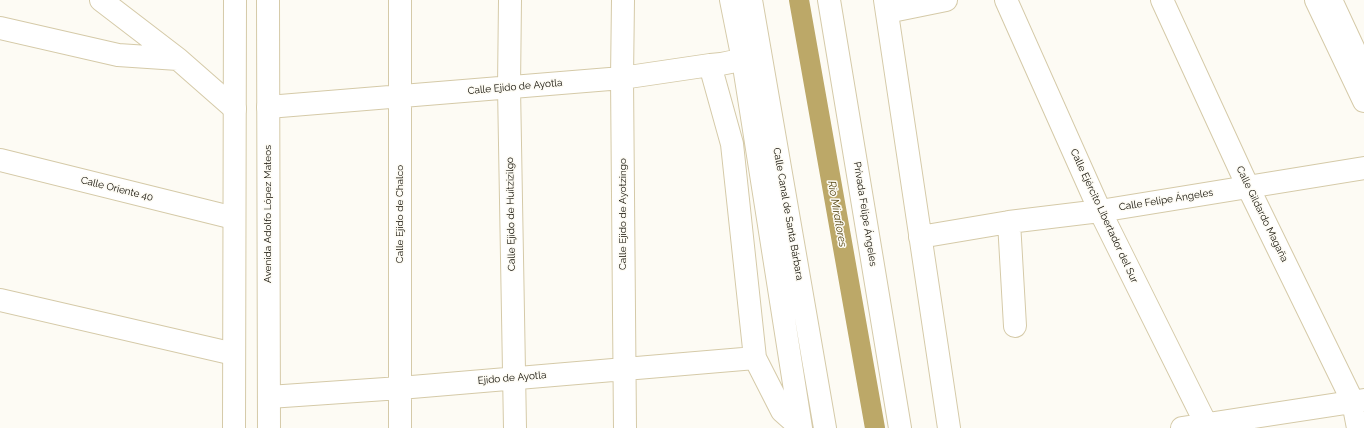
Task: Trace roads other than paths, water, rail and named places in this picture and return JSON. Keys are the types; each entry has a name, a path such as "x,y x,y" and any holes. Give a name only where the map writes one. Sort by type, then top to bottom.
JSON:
{"main road":[{"path":"101,0 178,59 235,109"},
{"path":"234,428 235,0"},
{"name":"Avenida Adolfo López Mateos","path":"268,0 269,428"},
{"name":"Calle Ejido de Chalco","path":"400,0 400,428"},
{"name":"Calle Ejido de Huitzizilgo","path":"510,0 508,87 515,428"},
{"name":"Calle Ejido de Ayotzingo","path":"623,0 622,78 625,428"},
{"path":"731,0 751,56 801,428"},
{"name":"Calle Canal de Santa Bárbara","path":"751,0 751,56 825,428"},
{"name":"Privada Felipe Ángeles","path":"829,0 900,428"},
{"path":"946,0 886,6 949,428"},
{"name":"Calle Ejército Libertador del Sur","path":"1006,0 1100,211 1208,426"},
{"name":"Calle Gildardo Magaña","path":"1162,0 1248,187 1358,401 1358,428"},
{"path":"1316,0 1364,101"},
{"path":"1330,0 1364,71"},
{"path":"0,28 118,55 178,59"},
{"name":"Calle Ejido de Ayotla","path":"268,107 622,78 724,64 751,56"},
{"path":"710,65 732,144 755,358 782,410 801,428"},
{"name":"Calle Oriente 40","path":"0,160 234,218"},
{"name":"Calle Felipe Ángeles","path":"920,237 1009,222 1100,211 1364,168"},
{"path":"1009,222 1015,326"},
{"path":"0,300 234,354"},
{"name":"Ejido de Ayotla","path":"269,397 400,388 755,358"},
{"path":"1182,428 1208,426 1358,401"}],"waterway":[{"name":"Rio Miraflores","path":"799,0 875,428"}]}
